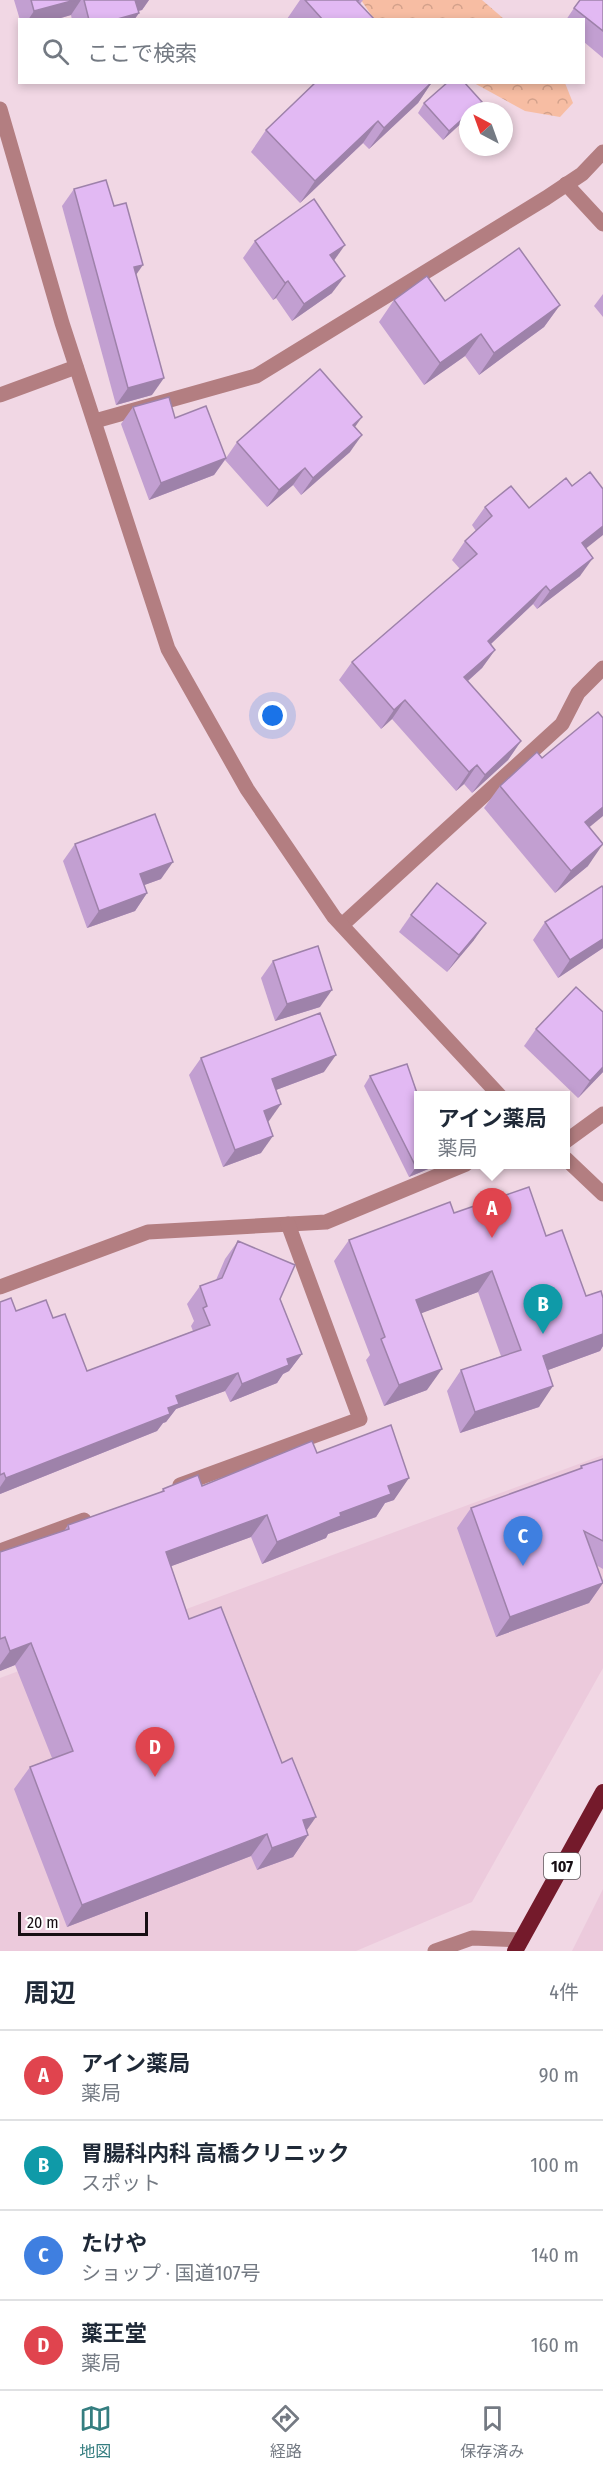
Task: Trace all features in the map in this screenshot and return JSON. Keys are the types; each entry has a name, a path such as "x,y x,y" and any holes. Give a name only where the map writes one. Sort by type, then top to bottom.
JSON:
{"highway":[{"name":"107","path":"518,1946 603,1792"}],"street":[{"path":"0,109 76,367 168,649 247,789 342,926 496,1091"},
{"path":"95,421 256,376 582,174 603,152"},
{"path":"566,184 603,224"},
{"path":"0,395 76,367"},
{"path":"342,926 562,724 578,693 603,668"},
{"path":"570,1138 603,1114"},
{"path":"570,1163 603,1194"},
{"path":"0,1287 148,1232 326,1222 454,1169"},
{"path":"169,1489 360,1419 288,1224"},
{"path":"0,1551 101,1514"},
{"path":"435,1951 472,1938 518,1946"}],"shaded area":[{"path":"603,1455 603,1668 472,1902 356,1951 0,1951 0,1678"},
{"path":"603,1889 603,1951 572,1951"}],"green space":[{"path":"361,0 482,0 503,18 373,18"},
{"path":"476,84 565,84 573,103 560,117 525,111 513,104 513,102 509,102"}],"building":[{"path":"31,0 75,0 34,11"},
{"path":"84,0 135,0 139,13 121,18 88,18"},
{"path":"305,0 359,0 357,1 373,18 321,18"},
{"path":"580,0 603,0 603,31 574,8"},
{"path":"314,84 430,84 384,128 378,121 315,181 266,130"},
{"path":"446,84 466,84 482,102 459,102 459,122 449,131 424,103"},
{"path":"106,180 114,206 126,203 143,265 134,267 164,378 128,388 74,189"},
{"path":"314,199 345,245 330,255 345,276 304,304 288,281 285,283 255,241"},
{"path":"519,248 560,305 494,353 481,334 440,363 394,300 427,276 445,301"},
{"path":"320,369 362,417 353,425 362,435 313,478 305,468 279,490 237,442"},
{"path":"169,397 175,418 206,406 226,458 161,483 133,407"},
{"path":"590,472 603,489 603,526 582,543 593,558 550,591 546,586 488,641 495,650 464,677 521,741 485,775 477,765 469,772 405,700 394,710 352,662 477,554 465,541 492,516 485,507 511,486 529,508 566,478 572,486"},
{"path":"598,712 603,718 603,807 585,822 603,844 571,871 500,786 537,752 542,758"},
{"path":"155,814 173,862 140,874 147,893 99,911 75,844"},
{"path":"437,883 486,923 459,955 411,915"},
{"path":"602,886 603,939 570,960 545,922"},
{"path":"318,946 332,990 287,1004 273,961"},
{"path":"576,987 603,1012 603,1067 590,1081 536,1029"},
{"path":"320,1013 336,1055 272,1079 281,1104 264,1111 273,1136 235,1150 201,1058"},
{"path":"407,1064 416,1091 414,1091 414,1163 370,1076"},
{"path":"529,1187 546,1236 562,1230 586,1296 601,1291 603,1334 543,1356 553,1386 475,1412 461,1370 521,1350 492,1271 416,1300 442,1369 399,1385 381,1339 385,1337 349,1240 450,1202 454,1213"},
{"path":"238,1241 295,1265 280,1299 302,1354 287,1359 289,1365 242,1384 238,1373 176,1396 179,1404 168,1408 170,1414 6,1478 4,1473 0,1475 0,1302 11,1298 16,1311 46,1300 53,1318 65,1314 87,1371 210,1325 203,1308 207,1306 200,1286 222,1278"},
{"path":"391,1425 409,1478 388,1486 391,1494 340,1513 341,1516 277,1542 267,1515 166,1552 189,1619 221,1607 282,1763 292,1758 316,1817 303,1820 308,1835 272,1848 267,1834 82,1905 30,1767 73,1751 31,1643 10,1651 5,1637 0,1639 0,1552 69,1529 68,1525 164,1491 163,1489 198,1475 202,1486 312,1441 317,1453"},
{"path":"603,1459 603,1541 584,1531 603,1583 510,1617 471,1508"}],"place":[{"name":"アイン薬局","path":"492,1238"},
{"name":"胃腸科内科 高橋クリニック","path":"543,1334"},
{"name":"たけや","path":"523,1566"},
{"name":"薬王堂","path":"155,1777"}]}
